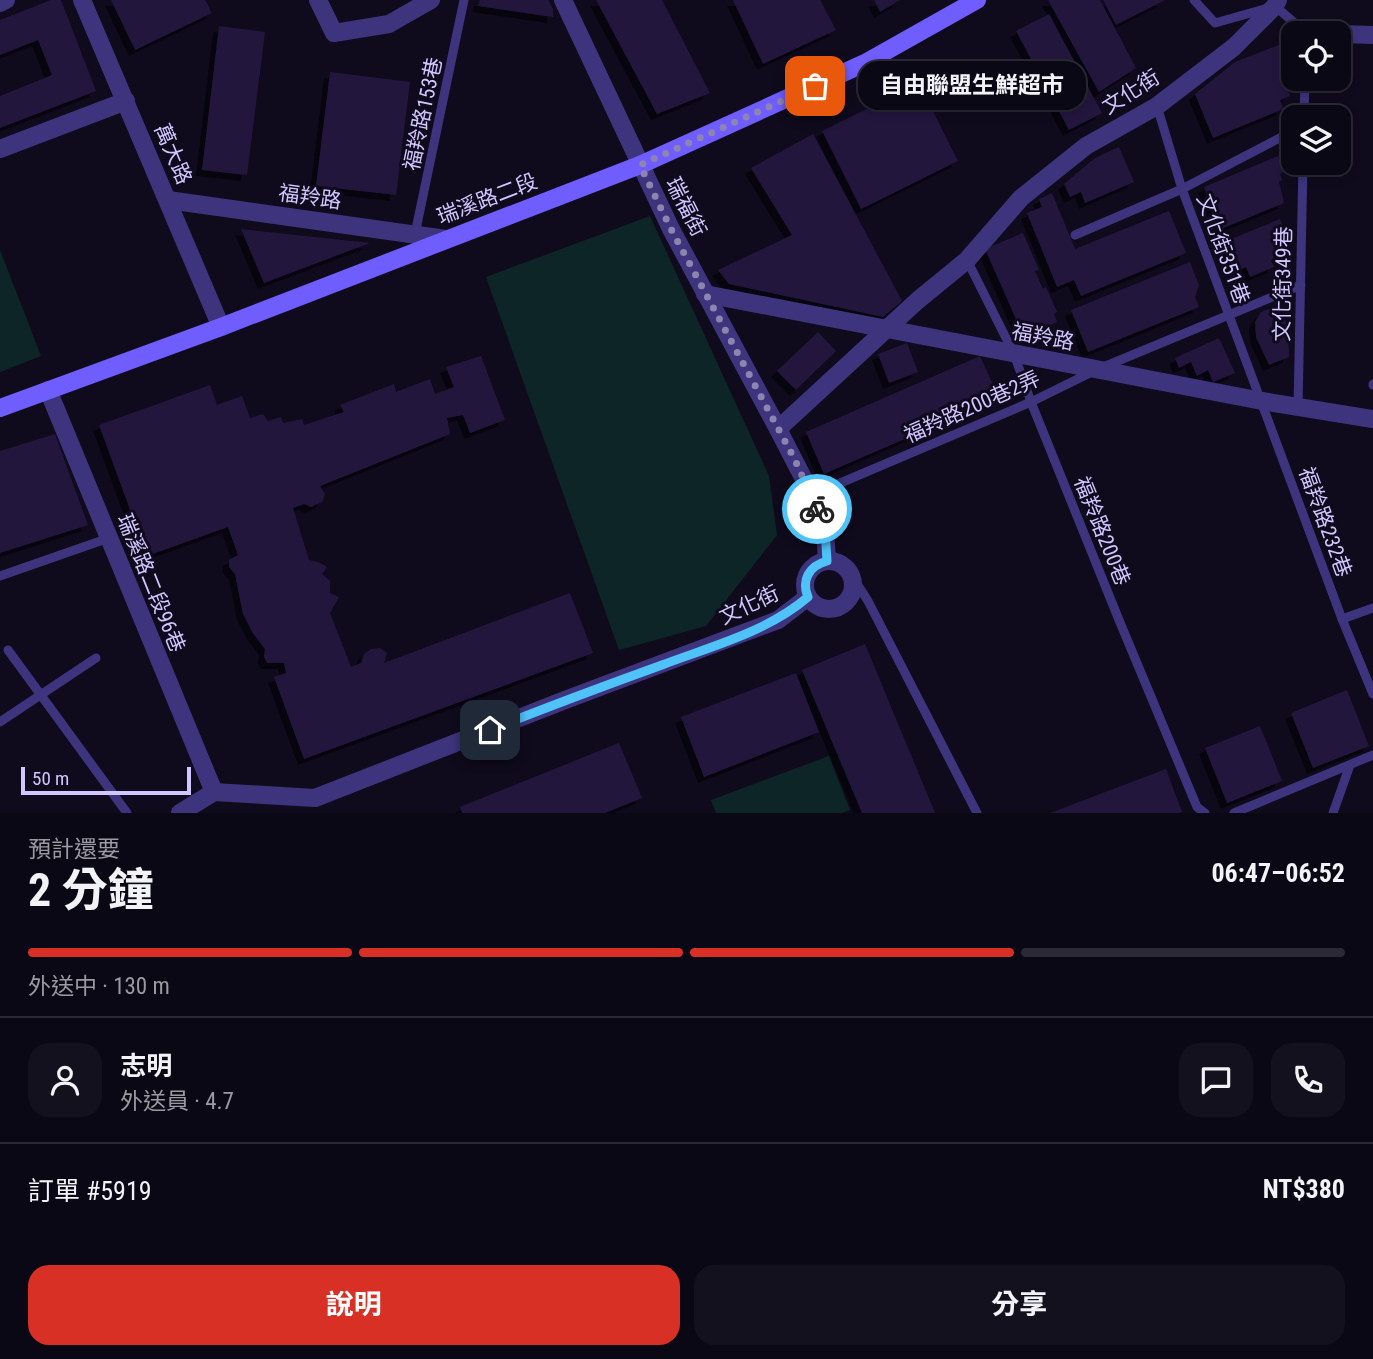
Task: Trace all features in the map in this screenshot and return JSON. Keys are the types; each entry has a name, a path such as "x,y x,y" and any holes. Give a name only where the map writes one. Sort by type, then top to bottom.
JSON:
{"street":[{"path":"0,3 6,0"},
{"name":"萬大路","path":"82,0 221,327"},
{"path":"318,0 334,33 389,24 431,0"},
{"name":"瑞福街","path":"563,0 640,165 705,294 778,429"},
{"name":"瑞溪路二段","path":"0,408 221,327 640,165 865,63 976,0"},
{"name":"文化街","path":"778,429 967,260 1021,198 1086,146 1157,106 1234,47 1276,3"},
{"path":"1351,34 1373,35"},
{"path":"0,149 126,101"},
{"name":"福羚路","path":"168,200 446,239"},
{"name":"福羚路","path":"705,294 1096,370 1373,419"},
{"name":"瑞溪路二段96巷","path":"48,390 109,538 207,802"},
{"path":"778,429 812,495 825,529 827,561 842,565 852,576 852,592 844,604 836,608 821,607 808,597"},
{"name":"文化街","path":"207,802 315,798 565,700 765,626 808,597 805,590 807,574 812,568 827,561"},
{"path":"180,813 207,802"}],"lane":[{"name":"福羚路153巷","path":"415,234 464,0"},
{"path":"1194,0 1215,23 1276,3 1294,21"},
{"name":"文化街351巷","path":"1157,106 1182,189 1262,401"},
{"path":"1075,235 1182,189 1281,137"},
{"name":"文化街349巷","path":"1298,407 1303,175"},
{"name":"福羚路200巷","path":"967,260 1014,354 1031,402 1197,807 1205,813"},
{"name":"福羚路200巷2弄","path":"812,495 1031,402 1096,370 1301,285"},
{"name":"福羚路232巷","path":"1262,401 1342,619 1373,694"},
{"path":"0,576 109,538"},
{"path":"852,576 868,601 977,813"},
{"path":"1342,619 1373,608"},
{"path":"8,650 127,813"},
{"path":"0,722 96,657"},
{"path":"1234,813 1373,755"},
{"path":"1333,813 1350,765"}],"green space":[{"path":"650,216 769,476 777,535 706,626 619,650 486,277"},
{"path":"0,250 41,356 0,372"},
{"path":"829,756 850,810 842,813 716,813 711,800"}],"building":[{"path":"51,0 61,0 96,91 0,128 0,96 52,75 38,40 0,55 0,20"},
{"path":"111,0 205,0 212,13 135,50"},
{"path":"480,0 548,0 553,9 553,17 478,6"},
{"path":"596,0 662,0 710,93 657,114"},
{"path":"733,0 820,0 836,30 763,64"},
{"path":"874,0 900,0 880,12"},
{"path":"1048,0 1100,0 1136,68 1099,92"},
{"path":"1103,0 1165,0 1116,25"},
{"path":"1049,14 1102,113 1069,130 1016,31"},
{"path":"219,26 265,32 247,175 202,170"},
{"path":"1281,44 1281,91 1288,91 1290,96 1280,100 1281,110 1213,138 1195,94 1235,62"},
{"path":"330,72 410,82 396,195 316,186"},
{"path":"919,83 958,161 861,209 822,131"},
{"path":"813,134 902,301 883,317 729,284 718,270 792,235 751,168"},
{"path":"1119,147 1134,182 1085,203 1081,192 1070,197 1064,184 1095,158"},
{"path":"1278,156 1282,180 1279,182 1284,203 1221,229 1204,187"},
{"path":"1052,193 1075,249 1169,211 1186,253 1081,296 1074,280 1057,287 1027,213 1042,207 1039,199"},
{"path":"1280,219 1289,240 1279,244 1284,255 1271,260 1274,267 1250,277 1246,267 1236,271 1224,242"},
{"path":"241,229 370,243 264,283"},
{"path":"1023,233 1039,270 1035,271 1043,289 1046,287 1057,312 1054,314 1057,322 1024,337 985,249"},
{"path":"1190,262 1199,285 1195,297 1199,307 1088,352 1071,310"},
{"path":"1278,305 1288,325 1289,357 1269,365 1256,337 1255,322 1261,312"},
{"path":"818,332 836,351 796,390 777,371"},
{"path":"1219,338 1235,373 1213,382 1208,370 1197,376 1191,362 1179,368 1175,358"},
{"path":"907,343 918,372 889,383 878,354"},
{"path":"481,356 505,420 470,433 463,415 447,418 450,434 320,486 325,494 322,502 311,507 304,504 293,508 309,560 327,567 322,574 330,581 330,593 339,597 330,613 351,667 361,663 364,654 371,649 380,648 387,653 384,663 570,593 593,653 304,759 274,677 286,673 284,663 267,663 264,657 265,649 243,614 235,574 229,567 229,560 238,555 228,527 147,556 99,425 210,385 217,405 242,396 250,418 263,414 268,421 281,417 283,423 302,419 304,425 344,412 340,405 394,384 396,392 430,379 435,394 454,387 446,367"},
{"path":"980,356 999,398 824,474 806,432"},
{"path":"55,434 88,525 0,553 0,451"},
{"path":"865,644 935,813 862,813 802,670"},
{"path":"796,673 819,732 704,777 681,717"},
{"path":"1347,690 1369,746 1313,768 1291,713"},
{"path":"1260,726 1282,781 1227,803 1205,748"},
{"path":"619,743 642,798 605,813 462,813 460,807"},
{"path":"1166,769 1182,812 1050,813"}],"way so far":[{"path":"815,86 640,165 671,229 794,458 817,509"}],"place":[{"name":"自由聯盟生鮮超市","path":"815,86"}],"route":[{"path":"490,730 727,641 778,620 793,610 808,597 805,590 807,574 819,563 827,561 825,529 817,509"}]}
